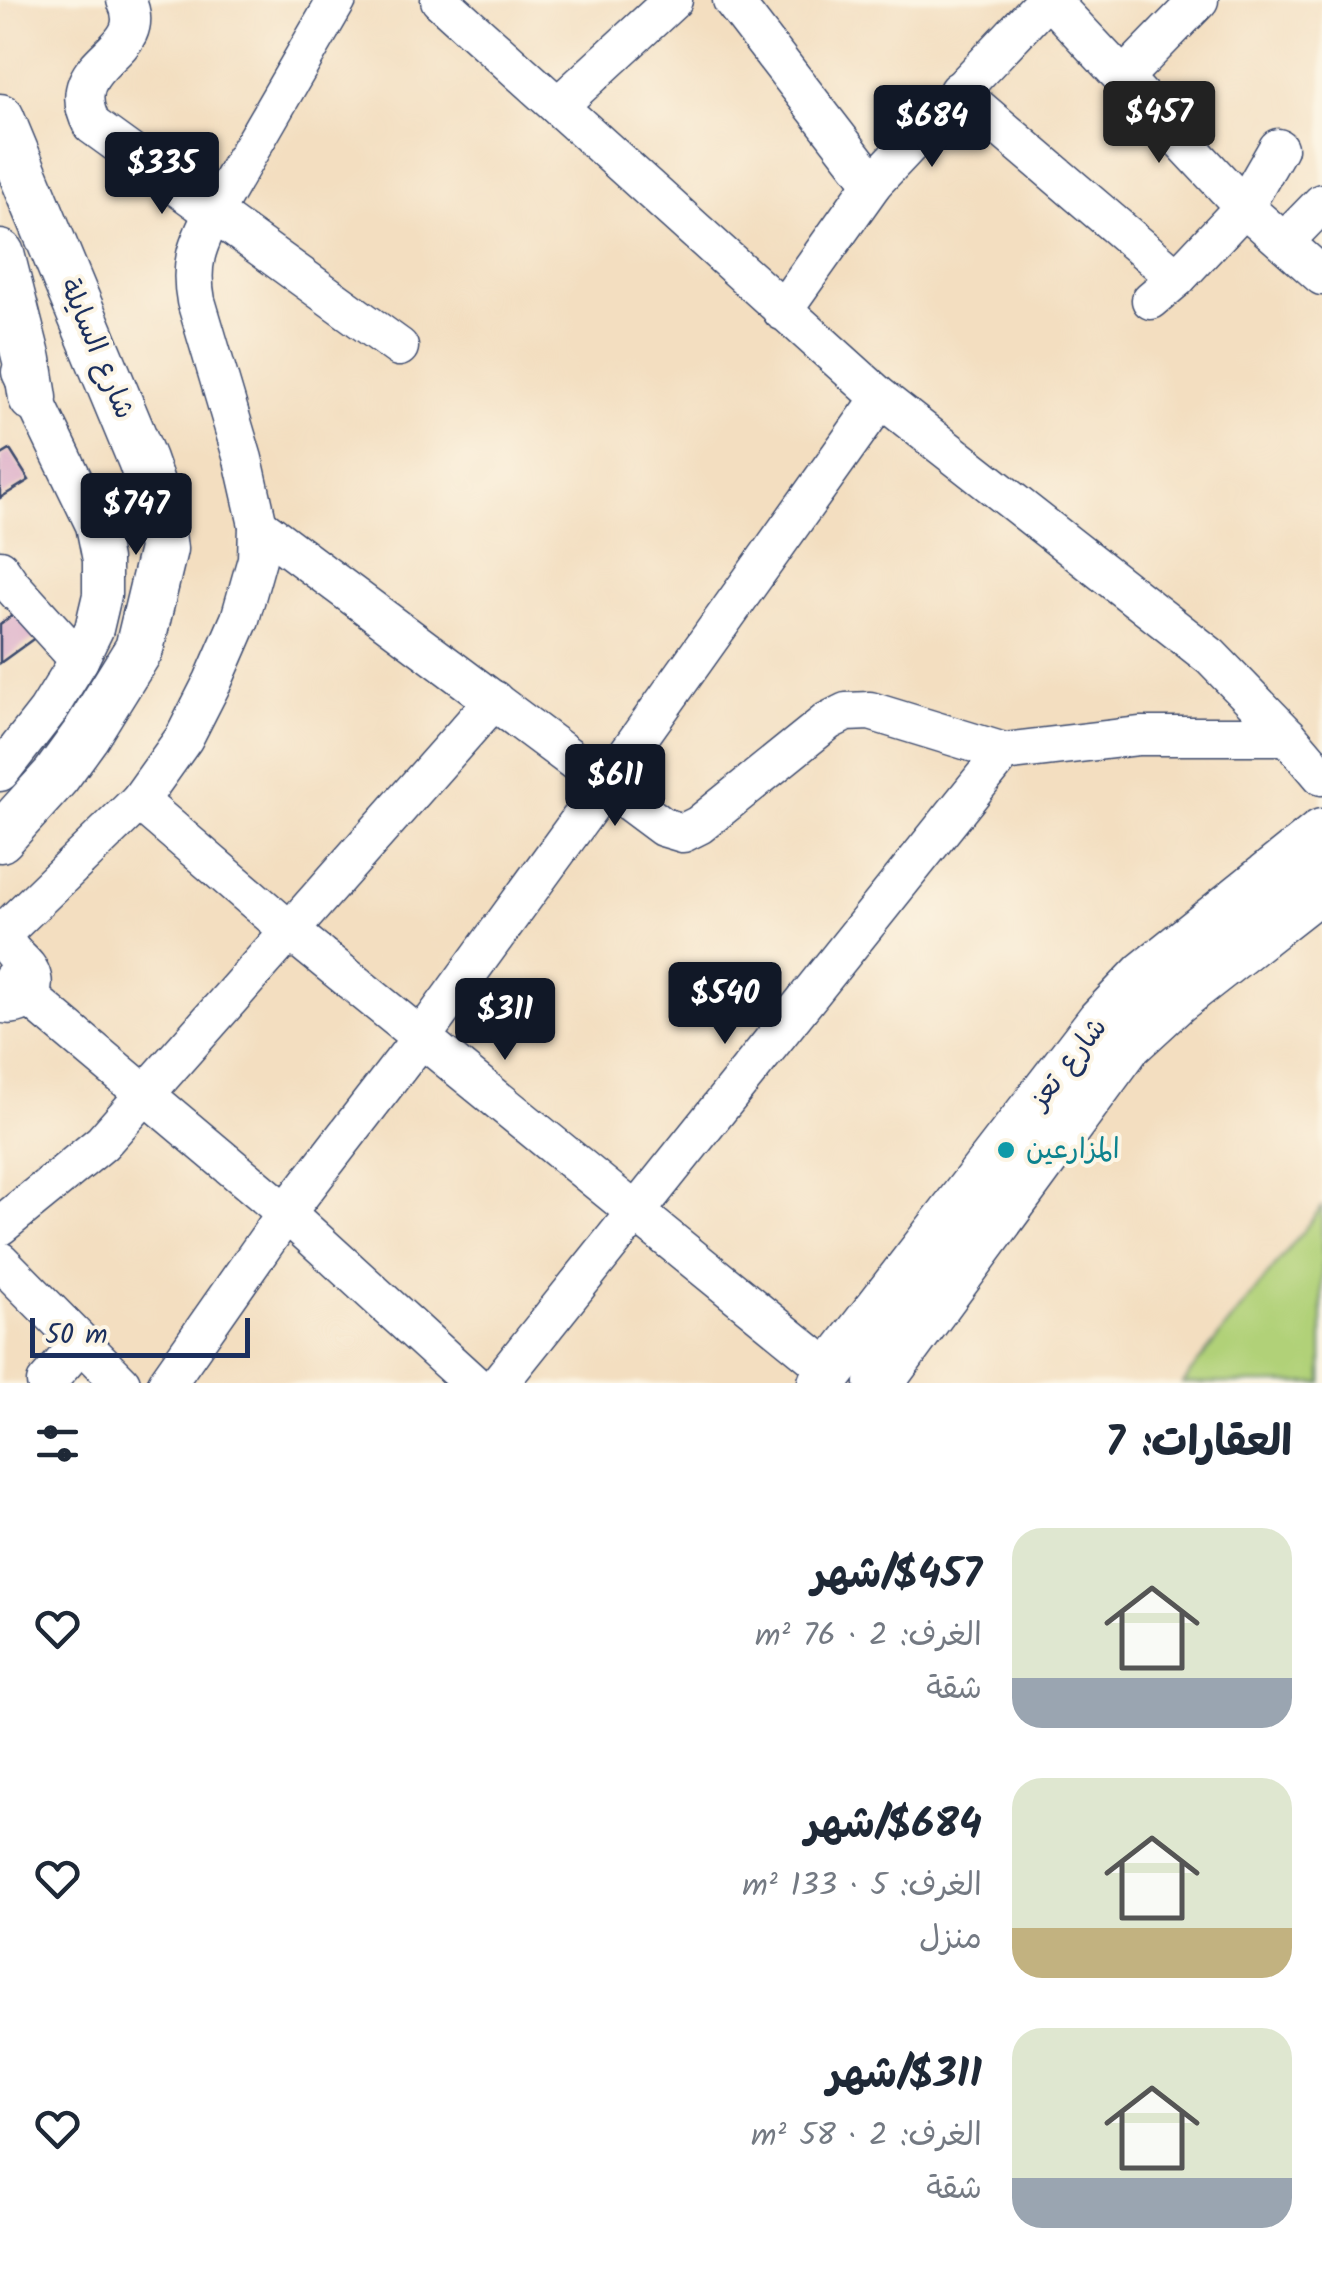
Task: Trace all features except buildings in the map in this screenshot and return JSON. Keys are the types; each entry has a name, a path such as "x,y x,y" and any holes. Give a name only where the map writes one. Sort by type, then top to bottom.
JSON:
{"main road":[{"name":"شارع السايلة","path":"0,118 142,460 157,504 163,548 138,649 85,736 0,838"},
{"path":"0,254 33,398"},
{"name":"شارع تعز","path":"879,1383 1114,1033 1145,976 1322,833"},
{"name":"شارع تعز","path":"826,1377 1114,1033 1176,1000 1322,886"}],"street":[{"path":"126,0 132,14 131,27 84,84 82,98 92,125 399,347"},
{"path":"14,999 32,987 32,978 8,946 8,927 139,801 184,738 214,681 240,618 257,558 258,524 192,280 194,260 214,212 337,0"},
{"path":"440,0 881,398 1212,657 1322,776"},
{"path":"558,106 673,0"},
{"path":"732,0 873,183"},
{"path":"782,311 873,183 1048,0 1244,208 1322,276"},
{"path":"1124,78 1199,0"},
{"path":"958,91 1164,289 1244,208 1278,148"},
{"path":"1284,242 1322,204"},
{"path":"0,326 95,525 102,560 102,595 94,628 79,660 48,712 0,772"},
{"path":"167,1383 286,1213 421,1038 606,784 881,398"},
{"path":"258,524 662,827 683,833 828,721 846,712 870,710 1004,752 1139,736 1288,736"},
{"path":"4,583 79,660"},
{"path":"0,1226 102,1143 494,700"},
{"path":"498,1383 1004,752"},
{"path":"139,801 826,1377"},
{"path":"0,967 14,999 144,1094 286,1213 472,1383"},
{"path":"0,1261 121,1383"},
{"path":"46,1383 81,1343"}],"green space":[{"path":"1322,1207 1322,1383 1182,1383"}],"place":[{"name":"المزارعين","path":"1006,1150"}]}
